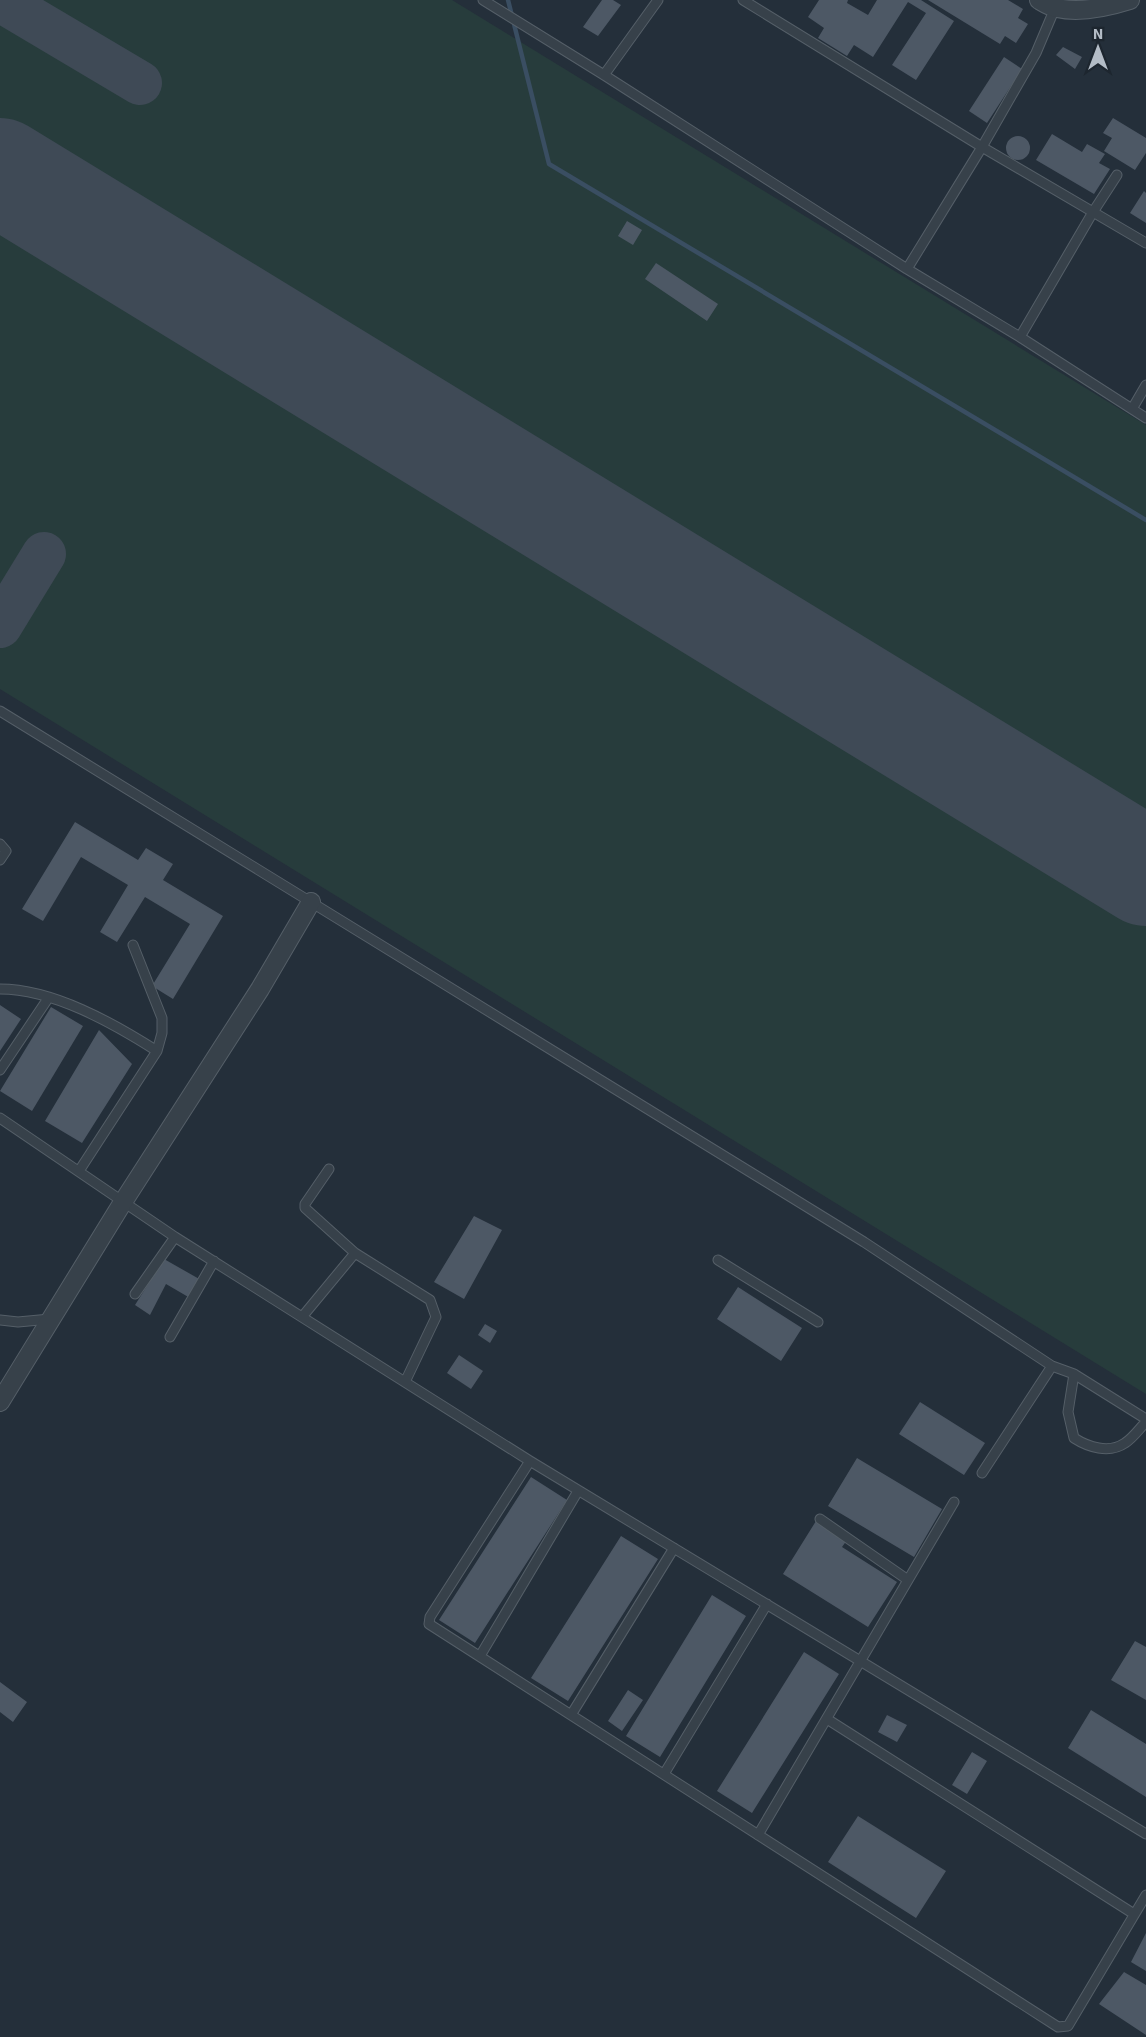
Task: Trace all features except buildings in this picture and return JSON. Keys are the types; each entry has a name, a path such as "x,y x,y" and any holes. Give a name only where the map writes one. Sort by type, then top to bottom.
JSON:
{"street":[{"path":"1047,4 1097,7 1130,0"},
{"path":"0,1402 123,1202 260,989 311,902"}],"lane":[{"path":"604,75 658,0"},
{"path":"742,0 982,147 1146,243"},
{"path":"484,1 1146,418"},
{"path":"907,269 982,147 1036,53 1047,4"},
{"path":"1020,337 1117,175"},
{"path":"1132,409 1146,385"},
{"path":"0,711 864,1242 1052,1366 1074,1374 1146,1420 1125,1444 1102,1449 1089,1447 1074,1437 1068,1412 1074,1374"},
{"path":"0,844 6,851 0,860"},
{"path":"79,1171 157,1051 162,1033 162,1018 133,945"},
{"path":"0,989 13,989 48,997 116,1025 157,1051"},
{"path":"0,1070 48,997"},
{"path":"0,1118 175,1237 530,1461 1146,1833"},
{"path":"329,1169 305,1204 305,1208 355,1253 430,1300 436,1317 405,1382"},
{"path":"135,1294 175,1237"},
{"path":"302,1317 355,1253"},
{"path":"718,1260 818,1322"},
{"path":"170,1337 214,1261"},
{"path":"0,1320 18,1322 52,1318"},
{"path":"982,1473 1052,1366"},
{"path":"530,1461 429,1624 1058,2027 1068,2026 1146,1895"},
{"path":"480,1656 579,1491"},
{"path":"759,1835 954,1502"},
{"path":"820,1519 908,1580"},
{"path":"571,1715 674,1548"},
{"path":"664,1774 767,1604"},
{"path":"827,1719 1134,1914"}],"green space":[{"path":"0,0 452,0 1146,425 1146,1394 0,689"}],"waterway":[{"path":"508,0 549,164 1146,520"}],"taxiway":[{"path":"0,0 140,83"},
{"path":"0,626 44,554"}],"runway":[{"path":"0,172 1146,872"}]}
